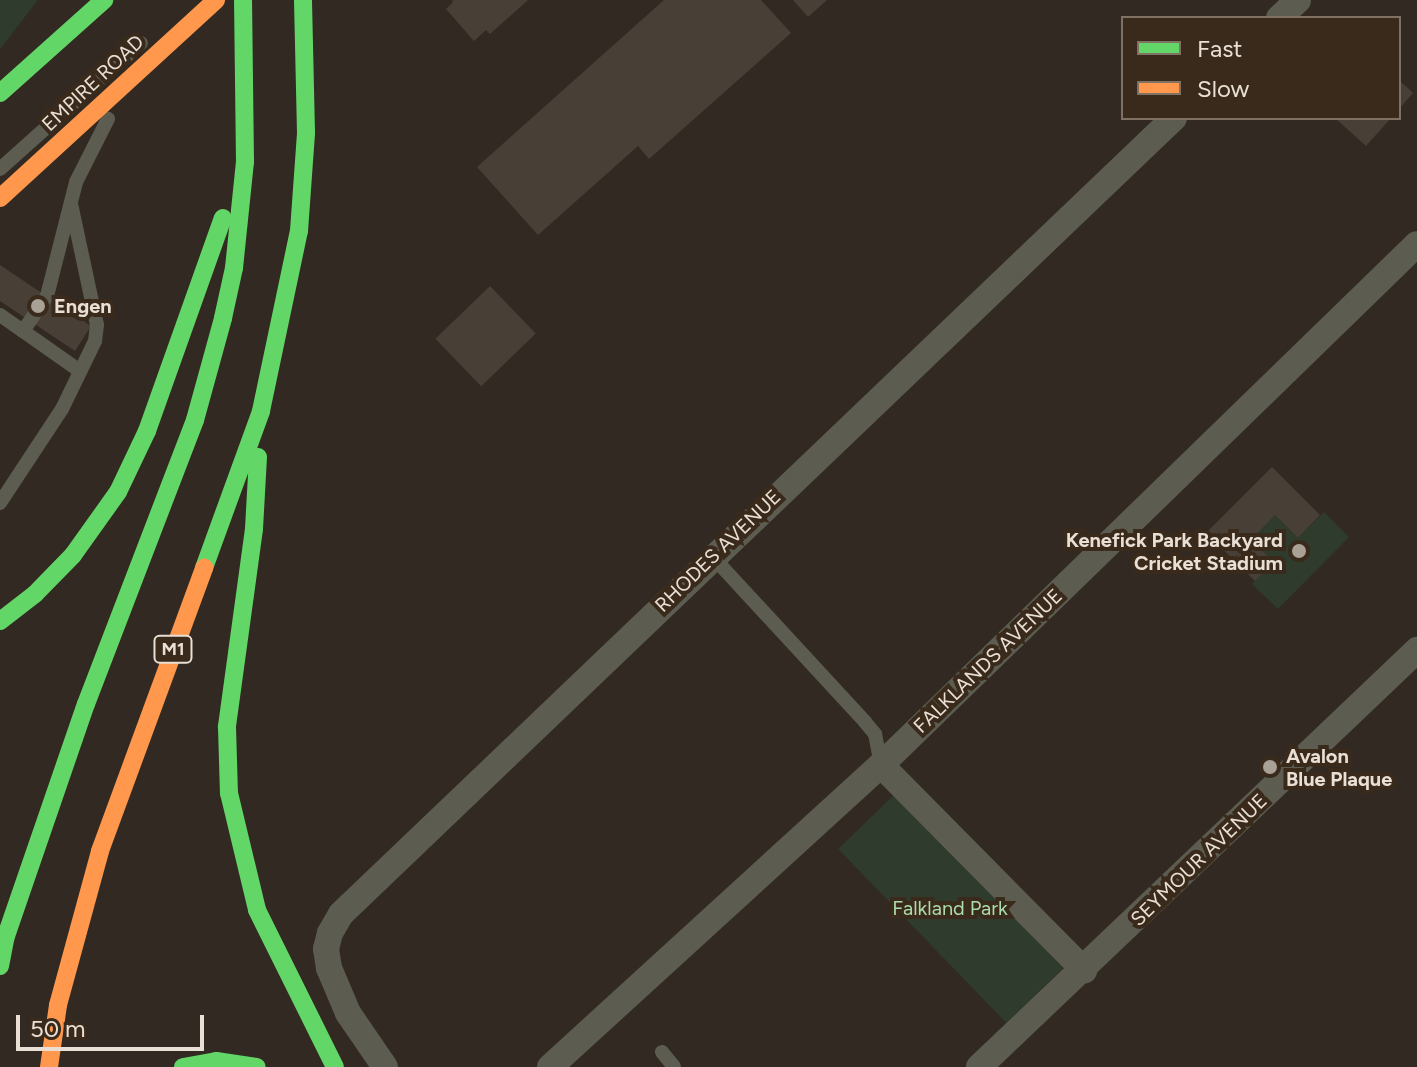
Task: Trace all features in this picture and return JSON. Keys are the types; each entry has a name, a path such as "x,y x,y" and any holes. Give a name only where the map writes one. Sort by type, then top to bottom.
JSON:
{"main road":[{"path":"0,86 83,0"},
{"path":"0,93 104,0"},
{"name":"EMPIRE ROAD","path":"0,198 216,0"},
{"path":"0,966 6,936 86,704 195,420 234,268 245,162 243,0"},
{"name":"M1","path":"49,1067 58,1005 100,851 261,411 299,231 306,133 303,0"},
{"path":"0,621 35,594 73,555 118,492 147,431 196,288 245,162"},
{"path":"261,411 254,529 234,656 227,727 229,793 257,910 335,1067"},
{"path":"183,1067 216,1061 257,1067"}],"street":[{"path":"1281,16 1298,0"},
{"name":"RHODES AVENUE","path":"385,1067 348,1013 332,977 326,949 330,933 341,914 712,556 1172,120"},
{"name":"FALKLANDS AVENUE","path":"550,1067 881,765 1417,244"},
{"name":"SEYMOUR AVENUE","path":"979,1067 1417,650"},
{"path":"881,765 1084,970"}],"lane":[{"path":"0,169 154,32"},
{"path":"23,331 47,296 71,204 89,152 136,75"},
{"path":"0,503 62,409 95,341 97,325 71,204"},
{"path":"0,315 80,371"},
{"path":"712,556 875,734 881,765"},
{"path":"662,1052 674,1067"}],"green space":[{"path":"0,0 38,0 0,49"},
{"name":"Kenefick Park Backyard Cricket Stadium","path":"1324,512 1349,537 1278,609 1252,584 1274,562 1251,540 1275,515 1298,538"},
{"name":"Falkland Park","path":"895,794 1063,968 1006,1023 838,849"}],"building":[{"path":"452,0 528,0 490,34 486,30 474,41 446,9"},
{"path":"664,0 761,0 791,33 649,159 638,146 538,235 477,167"},
{"path":"793,0 827,0 808,17"},
{"path":"1401,82 1413,93 1401,107"},
{"path":"1337,120 1389,120 1366,146"},
{"path":"0,265 91,326 75,351 0,301"},
{"path":"490,286 536,333 481,386 435,339"},
{"path":"1272,467 1320,515 1298,538 1275,515 1251,540 1274,562 1255,581 1206,533"}],"traffic: fast":[{"path":"0,93 104,0"},
{"path":"0,966 6,936 86,704 195,420 223,318 234,268 245,162 243,0"},
{"path":"204,568 261,411 299,231 306,133 303,0"},
{"path":"0,621 35,594 73,555 118,492 147,431 223,218"},
{"path":"258,457 254,529 227,727 229,793 257,910 335,1067"},
{"path":"183,1067 216,1061 257,1067"}],"traffic: slow":[{"path":"0,198 216,0"},
{"path":"49,1067 58,1005 100,851 204,568"}],"place":[{"name":"Engen","path":"38,306"},
{"name":"Kenefick Park Backyard Cricket Stadium","path":"1299,551"},
{"name":"Avalon Blue Plaque","path":"1270,767"}]}
